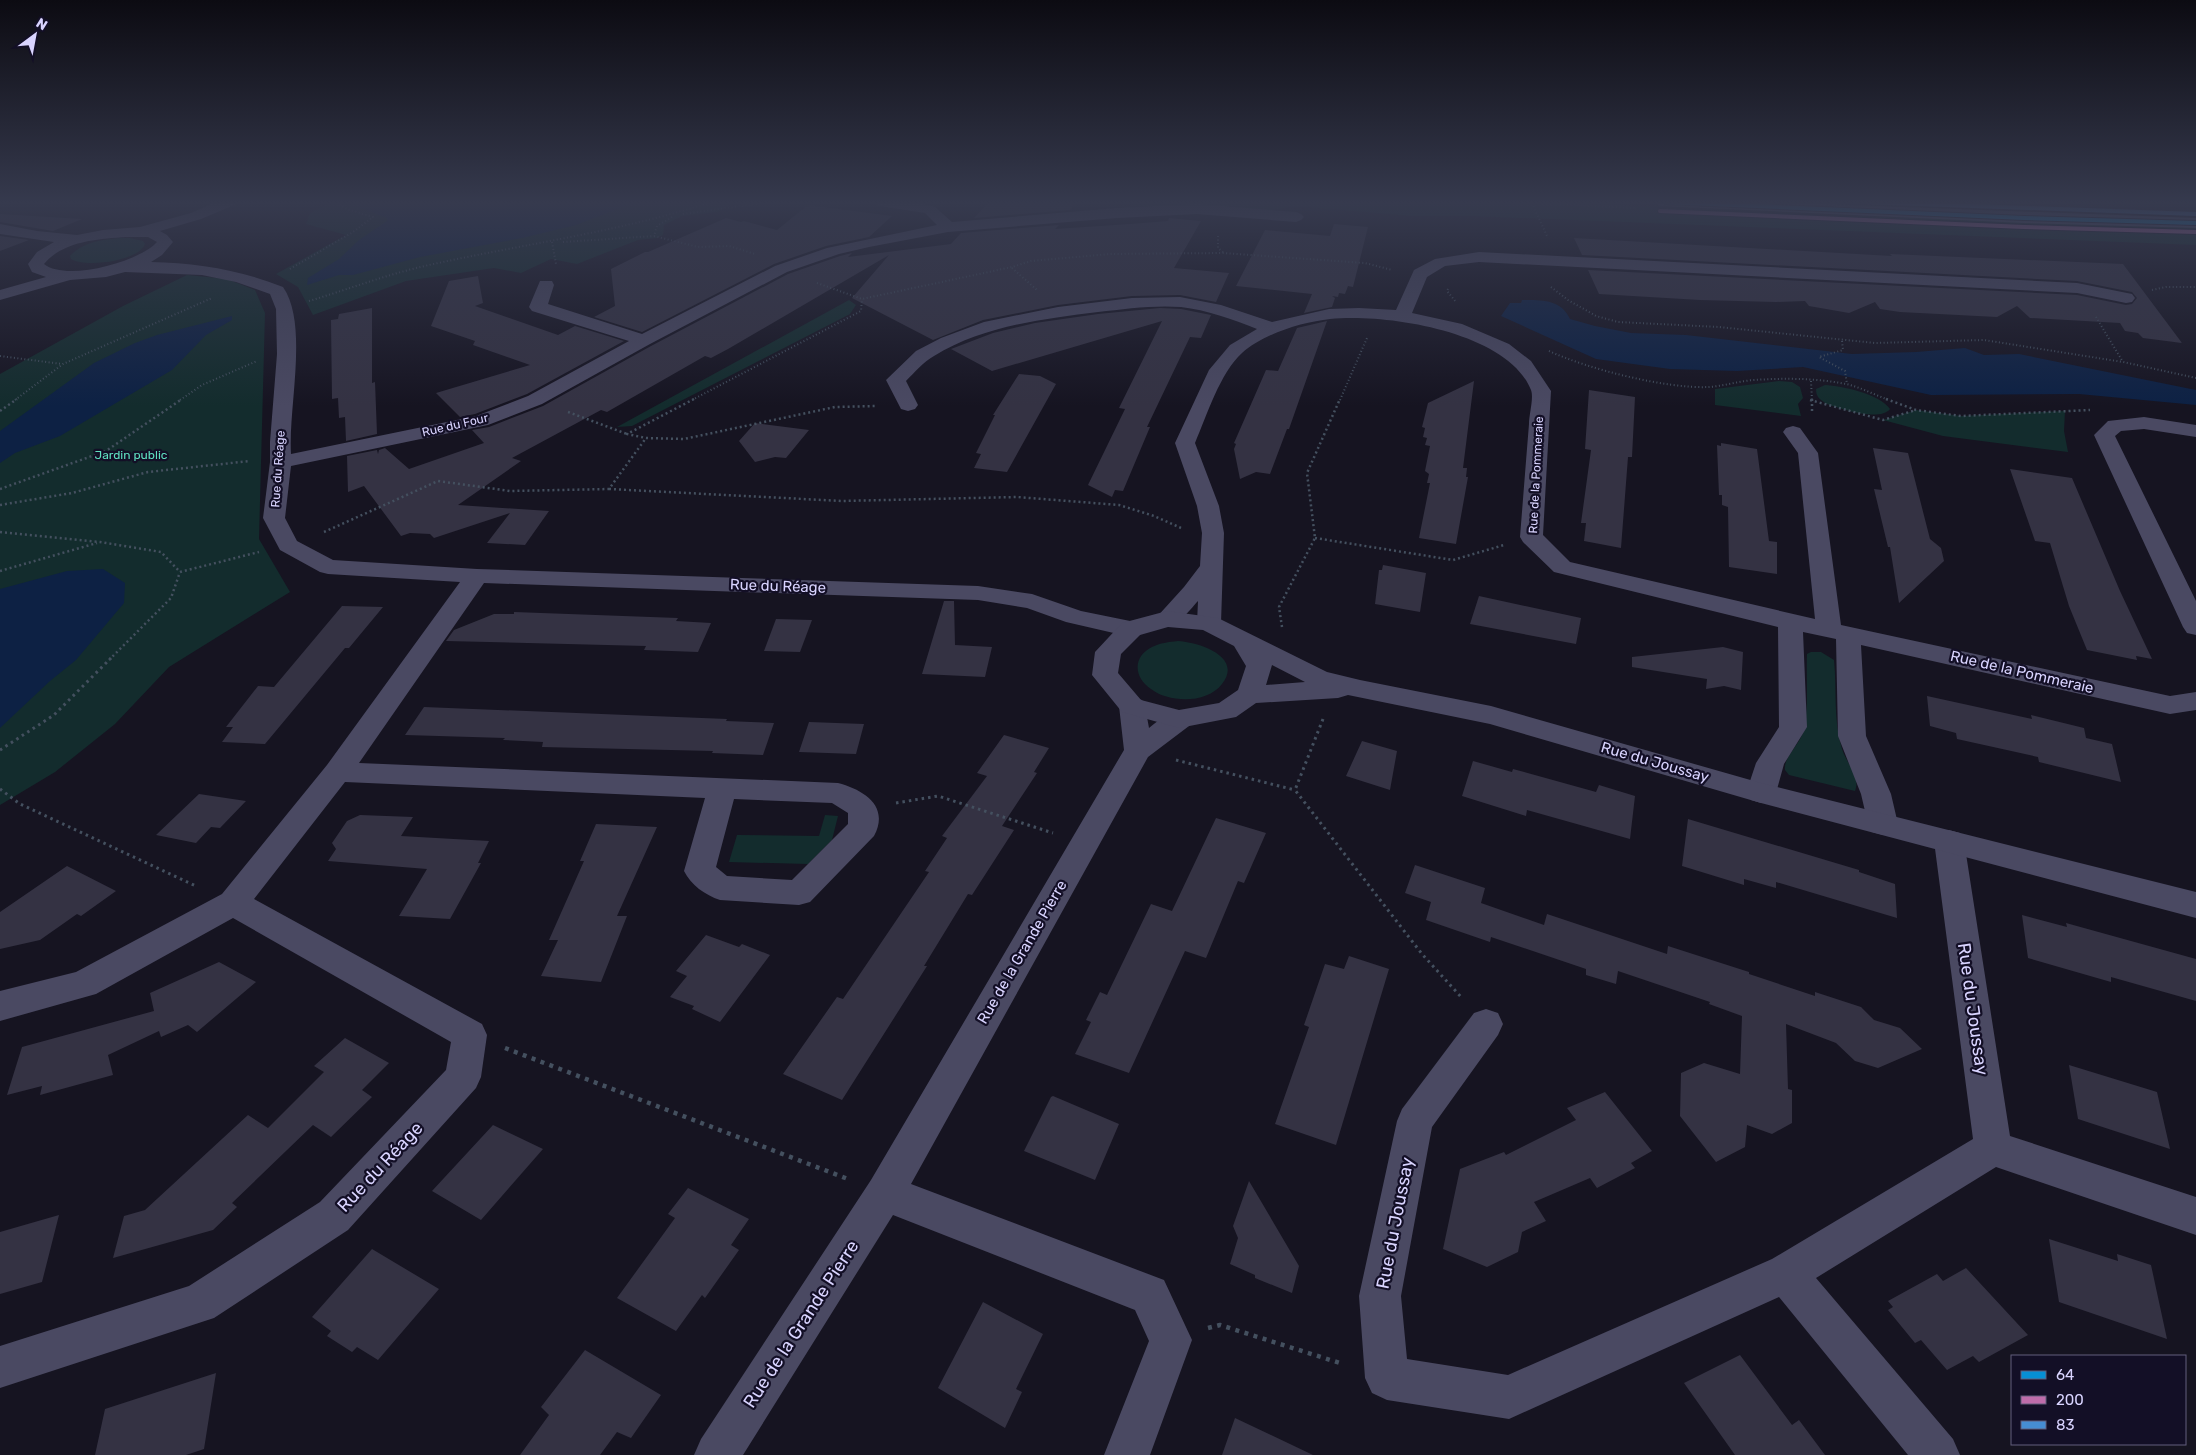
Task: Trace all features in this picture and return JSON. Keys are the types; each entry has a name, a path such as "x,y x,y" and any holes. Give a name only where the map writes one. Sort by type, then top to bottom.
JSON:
{"street":[{"path":"4,293 25,282 37,270"},
{"path":"40,270 46,273 72,275"},
{"path":"4,293 72,275 105,270"},
{"path":"198,270 254,280 277,291 286,309"},
{"name":"Rue du Four","path":"281,462 481,421 535,400 644,340 782,270"},
{"path":"1402,316 1420,274 1427,270"},
{"path":"1728,270 2077,288 2126,298"},
{"path":"546,285 538,307 644,340"},
{"path":"908,405 896,380 926,353 961,336 998,324 1061,311 1135,302 1180,302 1224,310 1271,328"},
{"name":"Rue du Réage","path":"286,309 286,348 280,442 281,462 274,518 289,545 328,567 477,576 978,593 1032,601 1075,617 1131,629"},
{"name":"Rue de la Pommeraie","path":"1209,623 1213,533 1208,506 1185,443 1216,374 1236,349 1271,328 1329,314 1359,313 1402,316 1456,328 1503,348 1524,365 1541,391 1531,537 1562,567 1790,621 2170,705 2196,701"},
{"path":"2196,431 2144,423 2115,425 2104,435 2196,627"},
{"path":"1793,432 1808,453 1839,632 1852,736 1876,794 1883,824"},
{"path":"1167,619 1193,592 1210,568"},
{"path":"0,1006 84,984 233,903 336,772 477,576"},
{"path":"1075,617 1108,652"},
{"path":"1132,706 1179,719 1226,711 1250,695 1259,666 1244,641 1209,623 1167,619 1131,629 1108,652 1105,674 1132,706 1138,750 1179,719"},
{"path":"1761,793 1770,763 1793,727 1790,621"},
{"name":"Rue du Joussay","path":"1244,641 1318,678 1360,689 1491,714 1761,793 2196,905"},
{"name":"Rue du Joussay","path":"1250,695 1319,689 1360,689"},
{"name":"Rue de la Grande Pierre","path":"717,1455 885,1193 1138,750"},
{"path":"336,772 838,793 864,808 863,828 799,893 720,888 699,871 722,789"},
{"name":"Rue du Joussay","path":"1949,841 1993,1148"},
{"path":"233,903 470,1035"},
{"name":"Rue du Joussay","path":"1387,1378 1380,1296 1415,1121 1486,1024"},
{"name":"Rue du Réage","path":"0,1367 199,1303 334,1216 464,1077 470,1035"},
{"path":"1387,1378 1509,1397 1786,1273 1993,1148 2196,1216"},
{"path":"885,1193 1149,1295 1171,1340 1127,1455"},
{"path":"1786,1273 1937,1455"}],"path":[{"path":"0,411 63,364 102,345 254,280 281,274 288,270"},
{"path":"286,309 414,270"},
{"path":"795,270 862,300 999,270"},
{"path":"1400,270 1455,280 1447,291 1459,306"},
{"path":"1548,285 1568,300 1596,316 1618,322 1719,327 1875,343 1984,340 2123,362 2196,378"},
{"path":"2123,362 2091,309 2166,286 2196,287"},
{"path":"627,434 861,311 862,300"},
{"path":"1282,632 1279,607 1316,538 1308,473 1371,329 1359,313"},
{"path":"1842,341 1843,350 1819,357 1845,371 1847,384"},
{"path":"0,489 106,451 202,385 286,348"},
{"path":"1542,348 1566,359 1614,373 1663,383 1708,387 1752,380 1790,378 1847,384 1916,410 1961,416 2094,410"},
{"path":"0,356 63,364"},
{"path":"535,400 627,434 646,438 684,438 835,407 908,405"},
{"path":"1810,400 1883,420 1916,410"},
{"path":"608,489 646,438"},
{"path":"0,505 72,493 148,472 252,461"},
{"path":"180,572 289,545 338,527 438,481 510,491 608,489 842,501 1017,497 1119,505 1154,516 1188,531 1213,533"},
{"path":"0,532 100,542 161,552 180,572"},
{"path":"1316,538 1453,560 1531,537"},
{"path":"0,571 100,542"},
{"path":"0,750 54,715 170,598 180,572"},
{"path":"1294,790 1324,717 1319,689"},
{"path":"1138,750 1294,790 1422,954 1486,1024"},
{"path":"0,789 20,804 233,903"},
{"path":"864,808 938,796 1084,843"},
{"path":"470,1035 885,1193"},
{"path":"1171,1340 1220,1325 1387,1378"}],"green space":[{"path":"283,270 481,270 406,281 313,315 298,287 276,274"},
{"path":"504,270 528,270 521,273"},
{"name":"Jardin public","path":"187,275 227,279 255,290 265,313 259,539 290,592 169,667 115,724 55,772 0,805 0,374 123,306"},
{"path":"849,300 856,305 850,314 632,426 617,427"},
{"path":"1779,381 1792,382 1800,387 1803,398 1798,404 1801,416 1715,405 1715,389"},
{"path":"1825,385 1850,389 1870,395 1890,409 1885,413 1869,414 1827,404 1819,398 1816,392 1816,389"},
{"path":"1916,410 1961,416 2065,411 2064,431 2068,452 1943,436 1883,420"},
{"path":"1178,641 1196,644 1215,652 1223,658 1227,666 1227,674 1222,684 1215,691 1198,698 1177,699 1159,694 1141,679 1138,662 1141,656 1152,647"},
{"path":"1821,652 1834,660 1837,727 1842,749 1855,775 1855,791 1789,775 1785,770 1789,755 1802,735 1806,720 1807,654"},
{"path":"825,815 838,816 832,840 808,864 729,862 737,835 819,836"}],"water":[{"path":"321,270 372,270 353,275 339,275 307,285 308,278"},
{"path":"1522,300 1550,302 1566,312 1570,319 1631,333 1686,335 1852,354 1965,348 1984,355 2019,354 2196,390 2196,405 2079,394 1931,395 1803,367 1737,371 1670,369 1596,359 1501,316 1510,303 1521,303"},
{"path":"232,316 232,320 206,335 172,370 60,436 15,453 0,463 0,431 94,363 135,343 157,335"},
{"path":"103,569 125,583 124,603 76,660 50,681 0,728 0,589 67,571"}],"building":[{"path":"611,270 763,270 642,332 594,317 615,306"},
{"path":"800,270 863,270 728,349 711,358 705,356 607,412 601,410 512,458 521,461 458,505 549,511 525,545 487,543 510,513 434,538 430,534 410,533 401,536 364,486 348,492 347,456 377,450 378,454 379,450 385,448 409,469 484,443 472,430 489,427 543,406 651,346 788,274"},
{"path":"876,270 1195,270 1229,273 1216,302 1180,295 1132,296 1058,305 983,320 933,340 852,298"},
{"path":"1244,270 1357,270 1353,287 1348,286 1345,294 1339,293 1338,297 1332,296 1335,298 1332,307 1304,313 1312,294 1236,286"},
{"path":"1588,270 2077,295 2126,305 2132,304 2137,298 2132,292 2077,281 1866,270 2127,270 2182,343 2143,338 2138,333 2125,331 2120,323 2030,318 2017,306 1997,317 1900,312 1880,309 1875,302 1849,313 1809,306 1805,301 1700,300 1599,294"},
{"path":"478,276 483,303 475,306 558,335 575,326 624,341 527,394 475,414 460,417 436,393 530,365 473,345 475,341 431,326 449,281"},
{"path":"372,308 372,383 375,382 377,434 346,441 345,417 339,418 338,398 332,399 331,320 338,319 339,314"},
{"path":"1160,308 1181,309 1211,315 1201,338 1190,337 1147,427 1150,427 1123,491 1115,490 1112,497 1088,485 1125,409 1119,408 1162,321 992,371 951,349 993,333 1035,323"},
{"path":"1327,321 1289,429 1287,429 1270,474 1256,472 1240,479 1234,449 1236,444 1234,443 1266,370 1278,371 1297,328"},
{"path":"1019,374 1040,376 1056,384 1007,472 974,468 981,454 976,453 995,415 993,415"},
{"path":"1474,381 1463,468 1467,468 1466,477 1468,477 1456,544 1419,538 1430,483 1427,483 1429,474 1425,471 1430,446 1425,445 1427,438 1423,437 1425,428 1422,427 1428,403"},
{"path":"1589,390 1635,397 1632,457 1628,457 1621,548 1584,541 1586,523 1581,523 1591,450 1585,449"},
{"path":"755,423 809,430 786,458 775,457 755,462 739,441"},
{"path":"1721,443 1757,449 1769,541 1777,542 1777,574 1729,567 1728,507 1722,505 1722,495 1719,495 1717,445 1721,446"},
{"path":"1873,448 1908,453 1930,539 1941,548 1944,561 1899,603 1890,547 1888,547 1874,489 1882,490"},
{"path":"2010,469 2072,478 2120,591 2152,659 2136,656 2137,660 2087,650 2069,606 2050,543 2035,541"},
{"path":"1383,565 1426,573 1420,612 1375,604 1379,570 1382,570"},
{"path":"1479,596 1581,618 1576,644 1470,624"},
{"path":"944,601 954,601 955,645 992,647 985,677 922,674"},
{"path":"342,606 383,607 349,648 345,648 265,744 222,742 233,727 226,727 258,686 274,687"},
{"path":"514,612 678,618 676,621 711,623 698,652 644,650 646,646 446,641 454,630 494,614 514,614"},
{"path":"776,619 812,620 800,652 764,651"},
{"path":"1723,647 1743,652 1741,690 1724,686 1706,689 1707,679 1632,667 1632,657"},
{"path":"1927,696 2032,719 2031,715 2084,728 2086,738 2112,744 2121,782 2039,762 2038,757 1957,739 1956,733 1930,726"},
{"path":"424,707 727,719 726,721 774,723 763,755 712,753 713,751 542,747 543,742 503,740 505,738 405,735"},
{"path":"809,722 864,724 856,754 799,752"},
{"path":"1004,735 1049,748 1034,772 1037,773 1002,826 1014,830 972,895 968,894 924,966 927,966 842,1100 783,1074 837,997 843,999 929,872 925,871 947,838 942,836 987,776 977,773"},
{"path":"1362,741 1397,751 1390,790 1346,776"},
{"path":"1473,761 1512,772 1513,769 1596,792 1599,785 1635,796 1630,839 1527,810 1526,816 1462,796"},
{"path":"199,794 246,801 220,828 211,827 196,843 156,835"},
{"path":"360,815 413,817 401,836 489,841 478,863 481,863 450,919 399,916 427,869 328,861 336,849 332,843 347,821"},
{"path":"1216,818 1266,833 1244,883 1238,881 1206,958 1185,951 1129,1073 1075,1054 1091,1022 1086,1020 1100,992 1107,995 1151,904 1172,911"},
{"path":"1688,819 1859,870 1859,872 1895,884 1897,918 1776,882 1776,888 1744,879 1744,885 1682,866"},
{"path":"596,824 657,827 617,916 627,916 601,982 541,976 558,940 549,940 584,861 580,861"},
{"path":"1415,865 1485,888 1481,903 1544,925 1547,914 1667,954 1668,946 1815,996 1815,992 1861,1007 1874,1020 1900,1028 1922,1049 1878,1068 1855,1061 1836,1043 1786,1024 1788,1089 1792,1090 1792,1123 1772,1134 1747,1125 1745,1147 1716,1162 1680,1116 1681,1073 1704,1063 1740,1074 1742,1016 1709,1004 1710,1002 1618,971 1616,984 1586,975 1586,969 1491,937 1490,942 1426,920 1431,902 1405,893"},
{"path":"67,866 116,891 81,916 77,914 40,940 0,949 0,912"},
{"path":"2022,915 2067,927 2066,923 2196,959 2196,1001 2111,977 2111,982 2028,958"},
{"path":"706,935 739,947 742,944 770,955 720,1022 692,1009 694,1006 670,997 687,976 676,971"},
{"path":"1349,956 1389,969 1336,1145 1275,1124 1309,1027 1304,1025 1325,964 1344,969"},
{"path":"219,962 256,982 197,1032 188,1025 161,1037 159,1031 108,1055 113,1075 40,1095 42,1086 7,1095 22,1047 154,1011 150,993"},
{"path":"345,1038 389,1063 362,1090 372,1097 331,1137 313,1125 232,1203 237,1207 213,1230 113,1258 124,1216 145,1210 248,1115 268,1128 324,1072 314,1066"},
{"path":"2069,1065 2157,1092 2170,1149 2078,1119"},
{"path":"1605,1092 1652,1151 1631,1163 1635,1168 1597,1188 1590,1178 1534,1202 1546,1221 1522,1232 1518,1252 1487,1267 1443,1249 1460,1169 1504,1152 1506,1155 1576,1120 1567,1108"},
{"path":"1053,1096 1119,1124 1095,1180 1024,1151"},
{"path":"493,1125 543,1149 481,1220 432,1191"},
{"path":"1249,1181 1299,1266 1292,1293 1255,1278 1255,1275 1230,1264 1238,1238 1233,1226"},
{"path":"688,1188 749,1219 731,1245 739,1250 705,1298 702,1295 676,1331 617,1298 675,1218 668,1214"},
{"path":"59,1215 42,1282 0,1294 0,1232"},
{"path":"2049,1239 2118,1261 2117,1254 2151,1265 2167,1339 2059,1302"},
{"path":"372,1249 439,1289 378,1360 357,1347 352,1352 327,1336 331,1331 312,1317"},
{"path":"1966,1268 2028,1335 1979,1362 1973,1356 1947,1370 1921,1340 1915,1343 1888,1310 1893,1307 1888,1301 1937,1274 1943,1281"},
{"path":"983,1302 1043,1334 1016,1389 1022,1392 1005,1428 938,1388"},
{"path":"585,1350 661,1395 631,1438 617,1432 600,1455 520,1455 549,1415 541,1407"},
{"path":"1740,1355 1792,1425 1799,1420 1825,1455 1735,1455 1684,1383"},
{"path":"216,1373 204,1449 186,1455 95,1455 105,1409"},
{"path":"1235,1418 1313,1455 1222,1455"}]}
